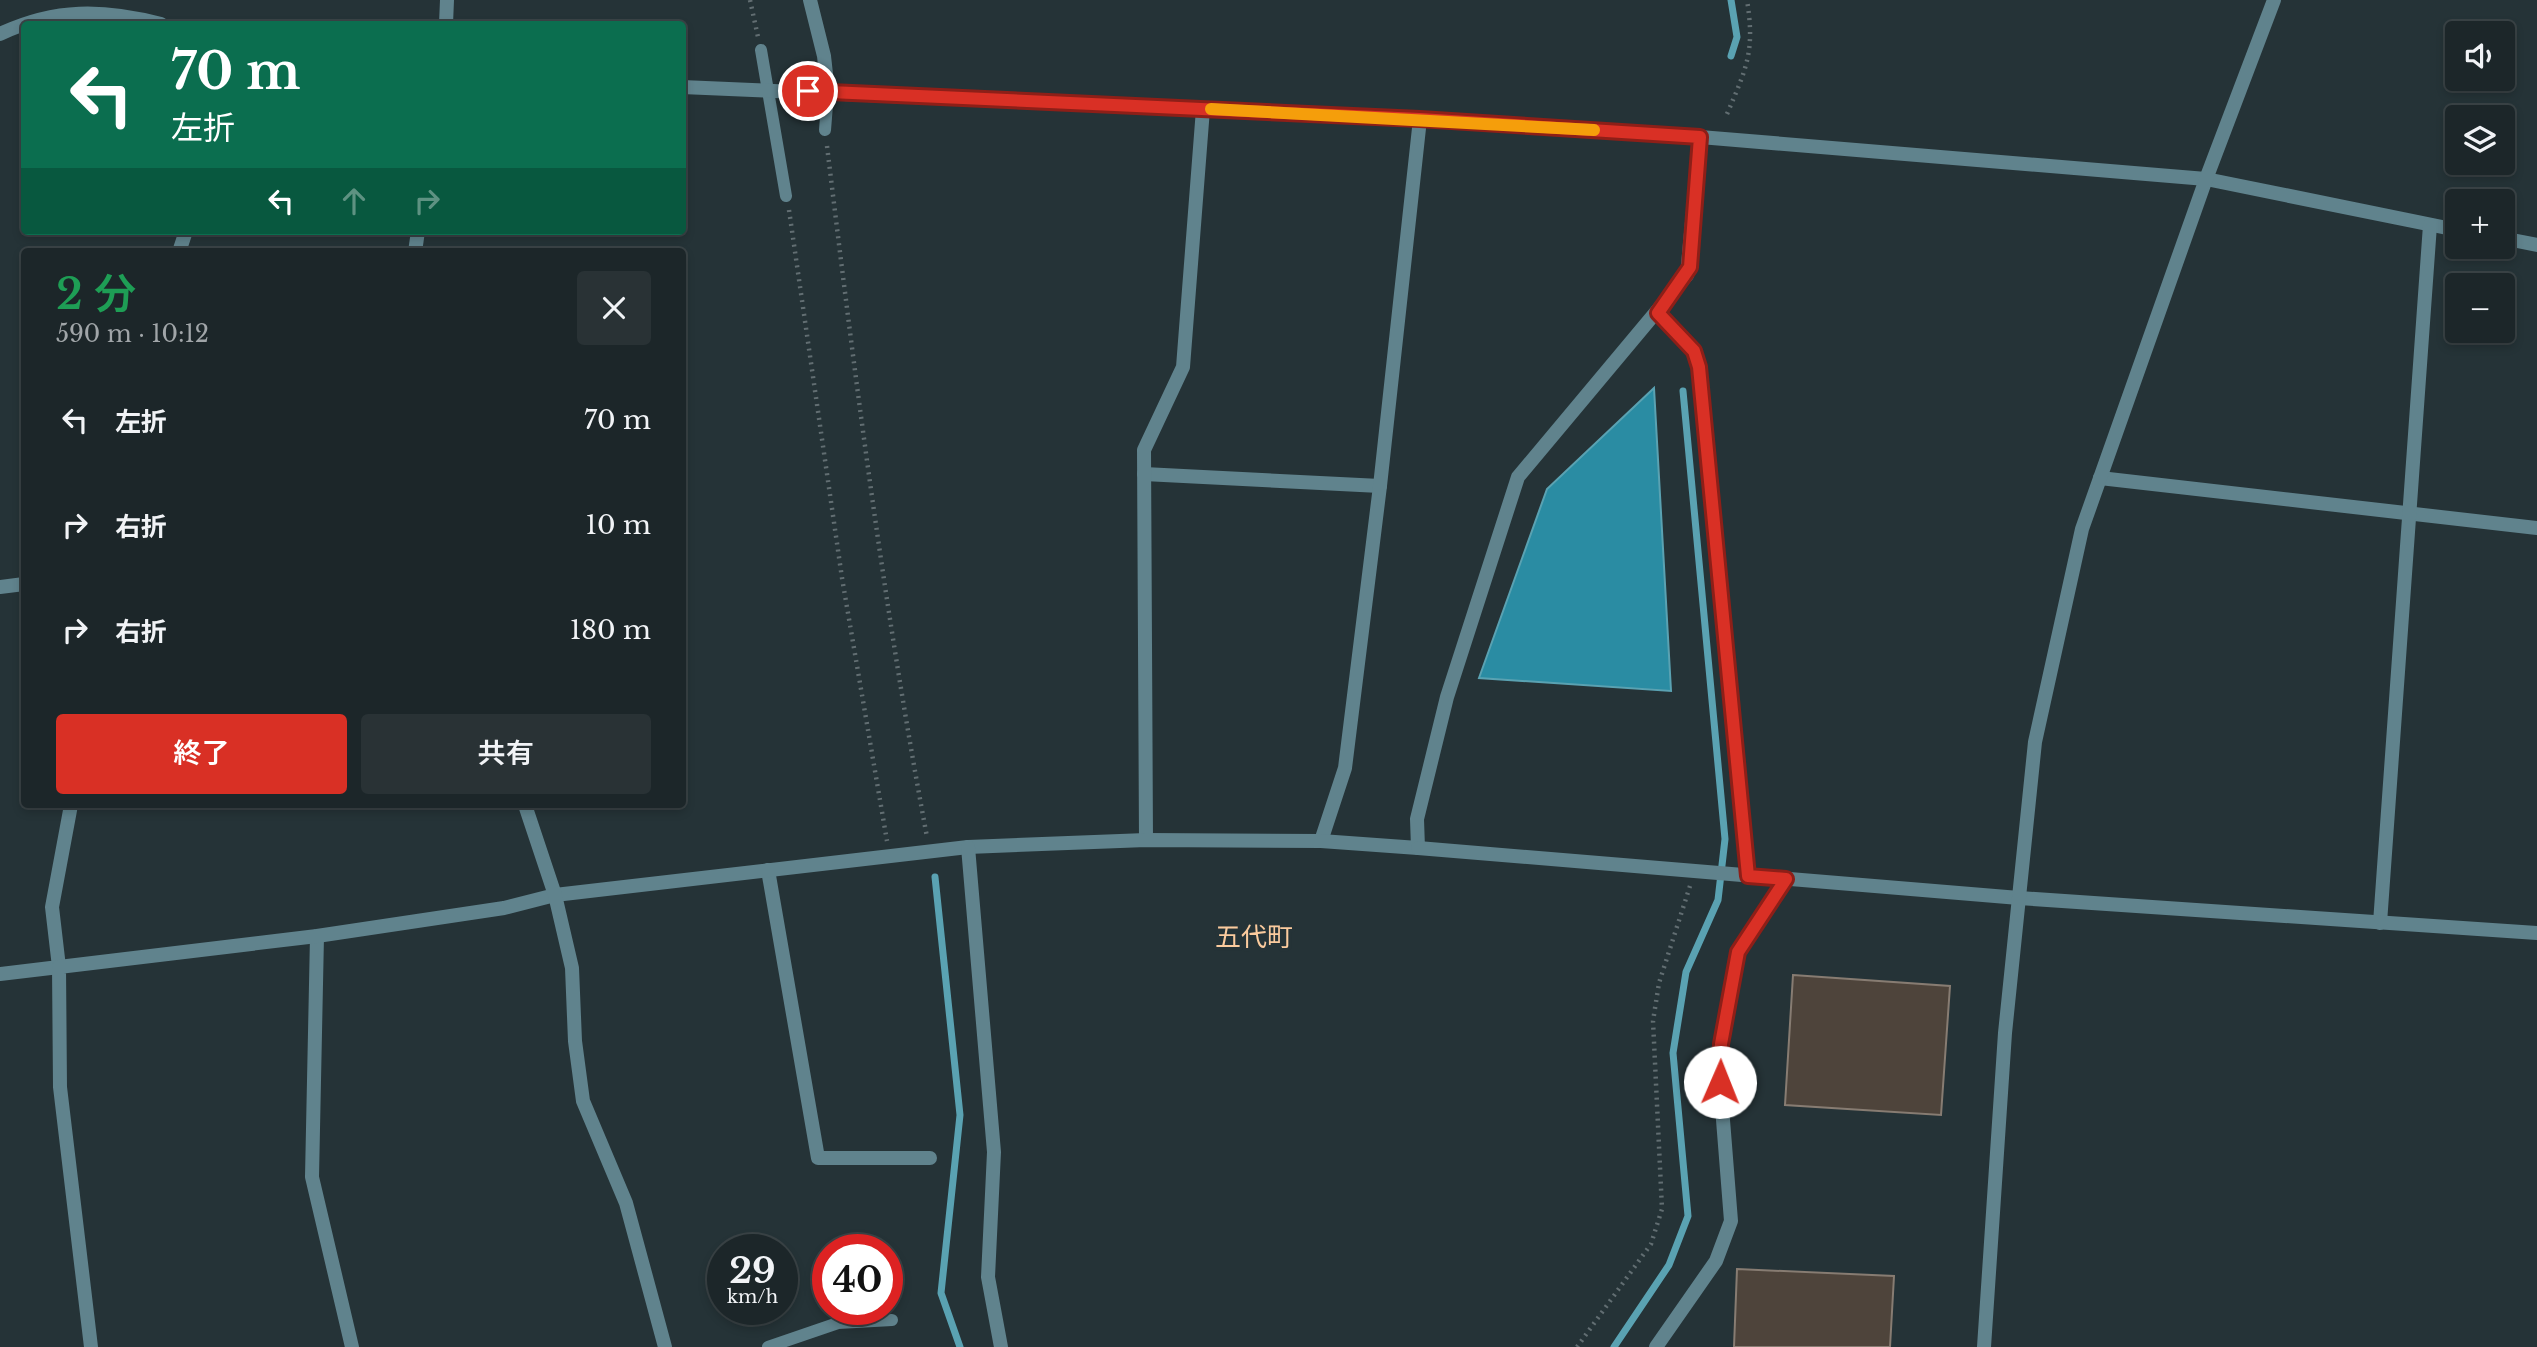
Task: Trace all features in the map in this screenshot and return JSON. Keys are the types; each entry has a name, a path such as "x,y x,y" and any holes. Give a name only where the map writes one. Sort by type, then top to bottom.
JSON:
{"street":[{"path":"446,21 447,0"},
{"path":"810,0 824,55 828,92"},
{"path":"1984,1347 2005,1033 2035,742 2082,529 2206,179 2274,0"},
{"path":"32,21 76,11 128,15 150,21"},
{"path":"0,34 21,25"},
{"path":"686,87 1420,119 1700,137 2206,179 2445,228"},
{"path":"1146,840 1144,450 1184,368 1203,109"},
{"path":"1321,841 1345,768 1380,486 1420,119"},
{"path":"1418,848 1417,819 1447,697 1518,477 1658,313 1690,267 1700,137"},
{"path":"2380,923 2430,225"},
{"path":"2515,241 2537,245"},
{"path":"1144,474 1380,486"},
{"path":"2100,478 2537,528"},
{"path":"0,587 21,584"},
{"path":"70,808 52,908 60,967 60,1087 91,1347"},
{"path":"526,808 555,895 572,968 575,1041 583,1101 625,1203 665,1347"},
{"path":"0,974 317,936 504,908 555,895 930,851 1146,840 1321,841 2019,898 2537,933"},
{"path":"968,848 994,1139 988,1277 1000,1347"},
{"path":"768,870 818,1158 930,1158"},
{"path":"1656,1347 1716,1261 1731,1221 1720,1082 1721,1044 1738,952 1786,879"},
{"path":"317,936 312,1177 352,1347"}],"lane":[{"path":"761,50 770,89 786,196"},
{"path":"825,130 828,92"},
{"path":"1658,313 1694,351 1699,367 1748,876"},
{"path":"768,1347 832,1325"}],"path":[{"path":"750,0 761,50"},
{"path":"1727,114 1745,72 1753,35 1747,0"},
{"path":"825,130 862,427 911,750 930,851"},
{"path":"786,196 842,578 889,856"},
{"path":"1577,1347 1651,1244 1662,1209 1653,1021 1658,983 1693,872"}],"water":[{"path":"1654,388 1671,691 1479,678 1547,489"}],"building":[{"path":"1793,975 1950,986 1941,1115 1785,1105"},
{"path":"1737,1269 1894,1276 1890,1347 1734,1347"}],"waterway":[{"path":"1731,0 1737,37 1731,56"},
{"path":"1614,1347 1669,1265 1688,1216 1673,1053 1686,972 1718,900 1725,839 1683,391"},
{"path":"935,877 960,1115 941,1293 960,1347"}],"slow traffic":[{"path":"1211,109 1594,130"}],"district":[{"name":"五代町","path":"1254,937"}],"route":[{"path":"808,91 1420,119 1700,137 1690,267 1687,275 1658,313 1694,351 1699,367 1748,876 1786,879 1747,934 1738,952 1721,1044 1720,1082"}]}
